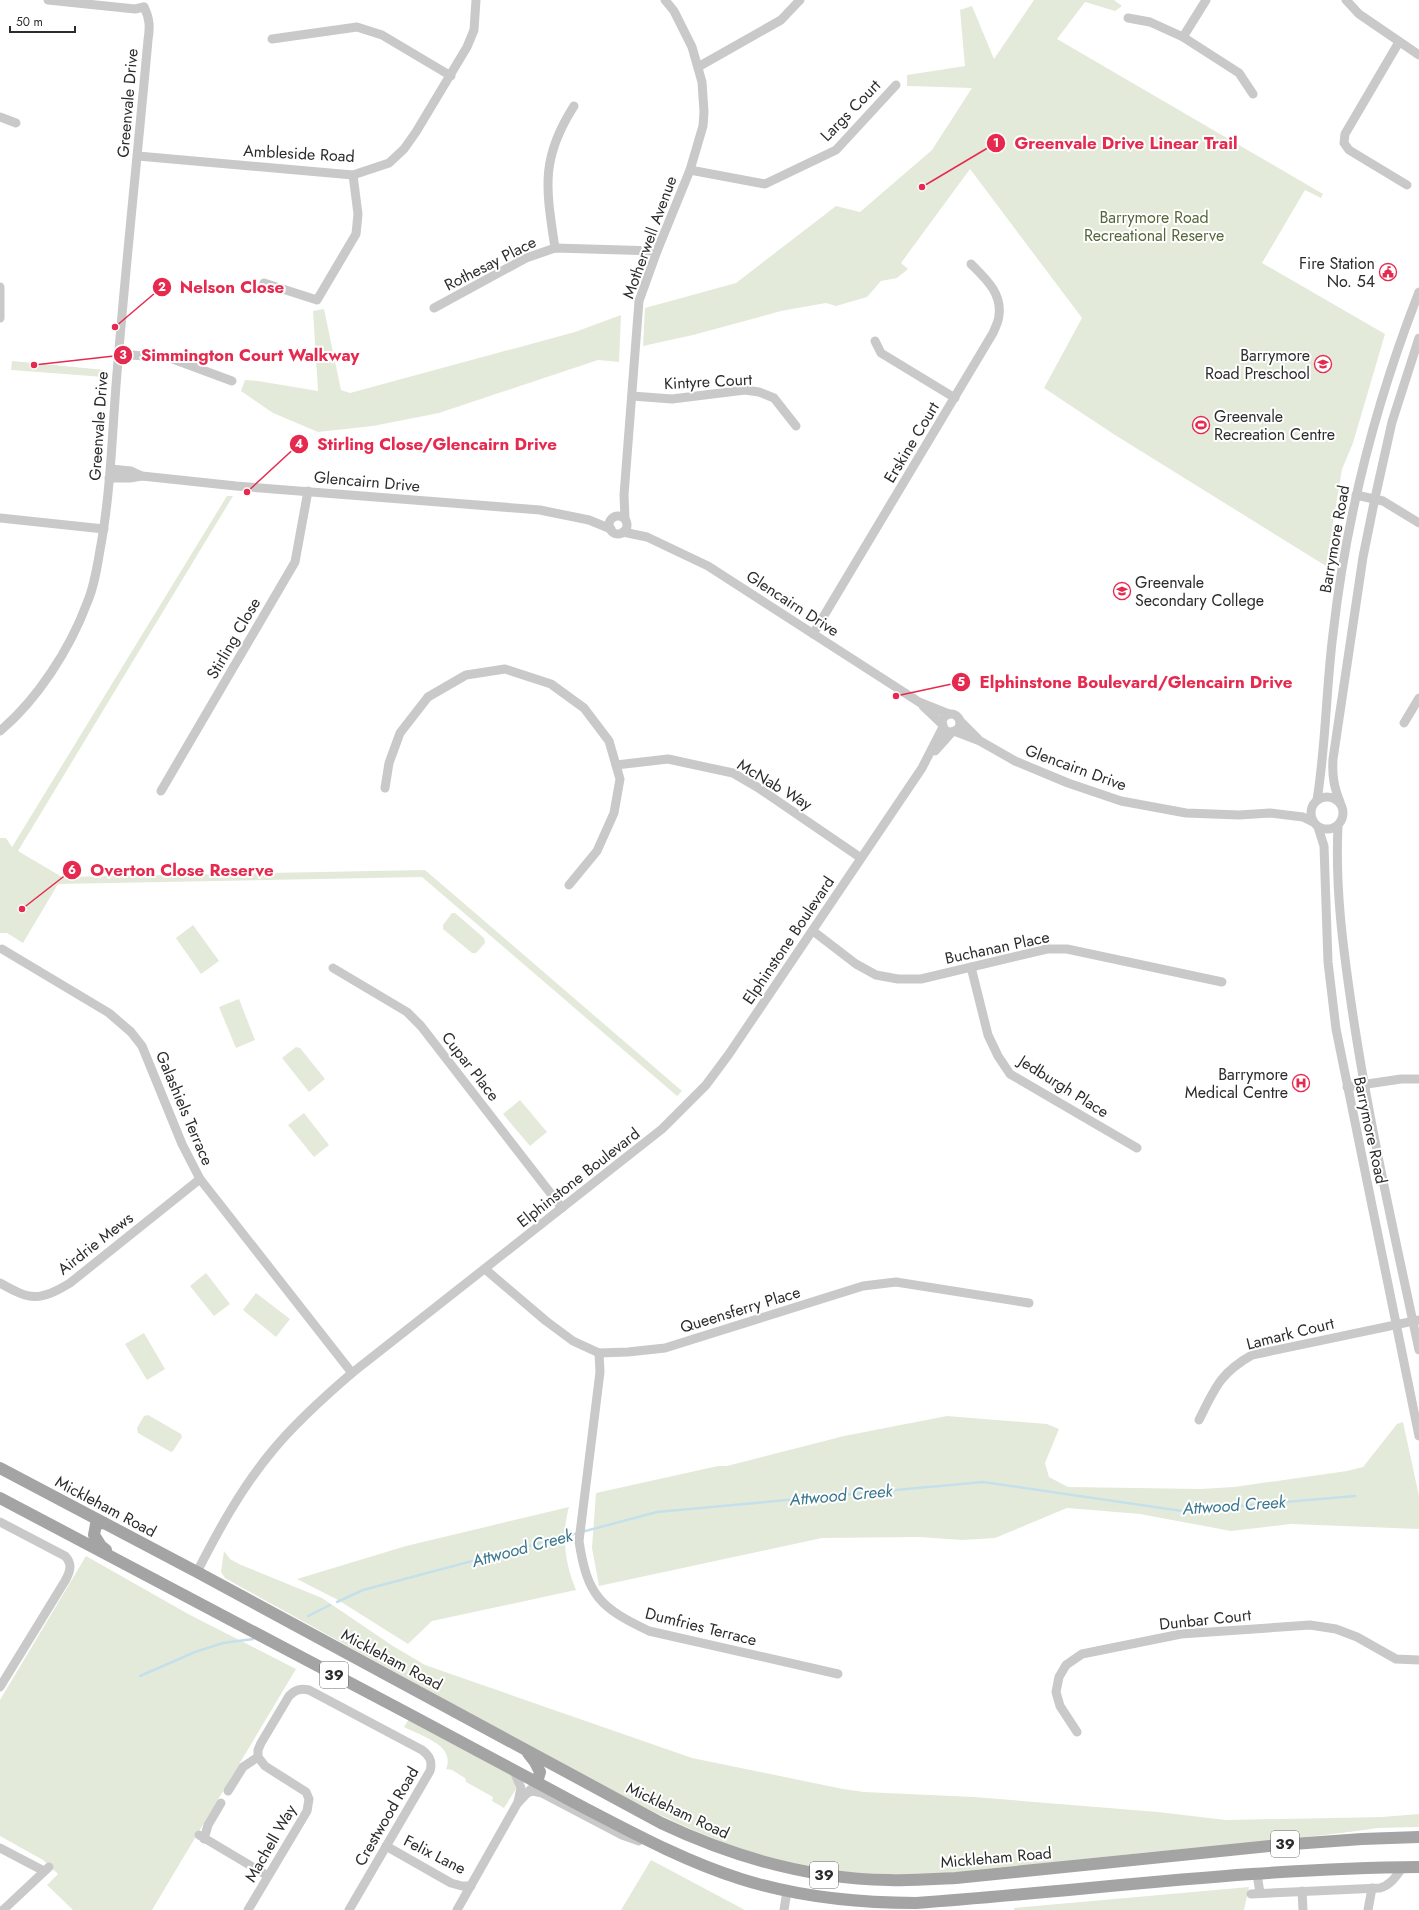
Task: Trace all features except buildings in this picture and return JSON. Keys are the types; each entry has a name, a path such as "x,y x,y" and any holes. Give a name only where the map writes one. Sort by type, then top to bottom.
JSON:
{"main road":[{"name":"Mickleham Road","path":"0,1468 197,1572 661,1823 713,1846 792,1870 858,1879 909,1880 956,1878 1279,1845 1362,1839 1419,1837"},
{"name":"39","path":"0,1498 514,1771 669,1851 721,1872 787,1891 859,1902 916,1903 1258,1874 1351,1868 1419,1867"},
{"path":"104,1523 98,1523 95,1526 94,1535 97,1541 101,1546 132,1567"},
{"path":"524,1749 535,1762 540,1772 537,1782"}],"street":[{"path":"48,0 135,9 146,4"},
{"name":"Ambleside Road","path":"138,156 353,175 389,163 404,149 451,76 467,47 474,30 476,0"},
{"name":"Motherwell Avenue","path":"620,519 624,495 639,301 657,251 690,170 703,126 704,112 702,82 692,47 674,10 665,0"},
{"path":"698,68 781,20 800,0"},
{"path":"1183,37 1206,0"},
{"path":"1346,0 1359,14 1419,55"},
{"name":"Greenvale Drive","path":"0,731 10,723 30,700 54,668 88,603 96,569 104,529 110,473 118,354 150,27 146,4"},
{"path":"1128,18 1150,22 1183,37 1239,73 1253,94"},
{"path":"272,39 357,27 382,35 451,76"},
{"path":"1399,42 1345,134 1344,143 1349,150 1407,185"},
{"name":"Largs Court","path":"690,170 765,184 836,150 896,85"},
{"path":"555,248 547,179 551,152 562,125 574,106"},
{"path":"0,117 16,124"},
{"path":"264,283 317,300 356,234 358,214 353,175"},
{"name":"Rothesay Place","path":"434,308 526,258 555,248 657,251"},
{"name":"Erskine Court","path":"813,634 993,333 999,315 998,298 989,283 972,264"},
{"path":"0,287 0,318"},
{"name":"Barrymore Road","path":"1315,803 1333,633 1356,495 1390,374 1419,292"},
{"name":"Barrymore Road","path":"1340,802 1333,786 1333,759 1363,556 1374,498 1392,422 1419,338"},
{"path":"875,341 881,353 955,398"},
{"path":"118,354 170,358 232,381"},
{"name":"Kintyre Court","path":"632,396 672,399 745,390 759,392 774,398 796,426"},
{"name":"Glencairn Drive","path":"110,473 130,478 142,476 236,486 540,510 590,520 618,533 623,532 647,536"},
{"name":"Stirling Close","path":"161,791 295,562 308,491"},
{"path":"1356,495 1383,501 1419,523"},
{"path":"0,518 104,529"},
{"path":"611,529 610,522 620,519 627,526 623,532"},
{"name":"Glencairn Drive","path":"590,520 620,519 647,536 708,566 919,702 949,714"},
{"path":"385,788 389,763 400,733 428,697 466,675 505,670 551,684 584,708 609,741 620,779 614,813 597,851 569,885"},
{"path":"1404,723 1419,698"},
{"name":"Glencairn Drive","path":"919,702 943,726"},
{"path":"949,714 955,714 960,721 960,726 953,732 947,730 943,726 945,717 949,714"},
{"name":"Glencairn Drive","path":"960,721 980,741"},
{"name":"Elphinstone Boulevard","path":"929,758 943,726"},
{"name":"Glencairn Drive","path":"953,732 980,741 1015,761 1055,778 1120,801 1186,813 1239,816 1270,813 1303,817 1316,824"},
{"name":"Elphinstone Boulevard","path":"197,1572 226,1516 268,1456 309,1411 352,1373 662,1129 706,1085 813,931 929,758 953,732"},
{"name":"McNab Way","path":"616,765 668,759 732,774 757,787 861,858"},
{"path":"1327,796 1333,797 1340,802 1344,815 1338,826 1328,830 1316,824 1311,816 1315,803 1327,796"},
{"name":"Glencairn Drive","path":"1284,815 1303,811 1315,803"},
{"name":"Barrymore Road","path":"1316,824 1324,846 1328,962 1336,1029 1419,1436"},
{"name":"Barrymore Road","path":"1338,826 1337,851 1341,933 1363,1084 1416,1320 1419,1350"},
{"name":"Buchanan Place","path":"813,931 856,964 876,975 898,979 921,979 1047,949 1067,949 1222,982"},
{"name":"Galashiels Terrace","path":"2,949 110,1013 131,1032 142,1046 182,1144 200,1179 352,1373"},
{"name":"Jedburgh Place","path":"971,967 988,1035 998,1056 1010,1074 1137,1148"},
{"name":"Cupar Place","path":"333,968 407,1012 421,1026 562,1208"},
{"path":"1347,1087 1401,1079 1419,1079"},
{"name":"Airdrie Mews","path":"0,1283 25,1296 43,1295 58,1291 200,1179"},
{"name":"Queensferry Place","path":"485,1269 546,1321 573,1341 599,1353 665,1348 863,1286 896,1282 1029,1303"},
{"name":"Lamark Court","path":"1199,1420 1218,1382 1234,1365 1252,1356 1396,1323 1416,1320"},
{"name":"Dumfries Terrace","path":"599,1353 600,1372 579,1541 583,1564 590,1586 605,1605 625,1620 649,1631 838,1674"},
{"path":"0,1522 65,1556 69,1562 70,1568 65,1581 0,1687"},
{"name":"Dunbar Court","path":"1077,1732 1060,1706 1056,1692 1059,1677 1066,1665 1082,1654 1173,1635 1310,1625 1336,1629 1357,1637 1396,1659 1419,1660"},
{"name":"Crestwood Road","path":"258,1757 258,1750 261,1743 289,1696 295,1690 302,1689 308,1690 408,1743 429,1756 432,1762 430,1771 349,1910"},
{"path":"228,1791 243,1767 258,1757"},
{"name":"Machell Way","path":"248,1910 307,1811 310,1799 303,1789 264,1766 258,1757"},
{"path":"457,1910 472,1886 517,1804 522,1788 514,1771"},
{"path":"517,1804 537,1782"},
{"path":"527,1794 533,1791 542,1793 622,1834 669,1851"},
{"path":"221,1803 201,1837 268,1876"},
{"name":"Felix Lane","path":"386,1846 451,1883 462,1886 472,1886"},
{"path":"0,1848 47,1869 3,1910"},
{"path":"1251,1894 1387,1886 1394,1880 1403,1867"},
{"path":"1258,1874 1260,1893"},
{"path":"1368,1910 1372,1888"},
{"path":"784,1910 787,1891"},
{"path":"1302,1891 1303,1910"}],"green space":[{"name":"Barrymore Road Recreational Reserve","path":"1034,0 1114,0 1122,6 1115,11 1085,2 1057,39 1323,194 1321,198 1305,190 1262,263 1385,334 1353,443 1342,469 1326,566 1115,435 1044,388 1082,318 970,169 901,263 908,269 897,278 881,281 867,297 836,306 826,303 781,311 693,335 643,346 645,308 736,283 836,206 860,212 932,150 972,88 907,86 907,75 965,66 960,10 972,6 994,59"},
{"path":"324,309 341,390 350,393 575,332 621,315 619,362 598,360 439,413 373,426 318,432 273,413 241,391 245,380 318,391 313,311"},
{"path":"12,361 105,370 104,377 11,370"},
{"path":"227,496 233,496 18,851 62,877 425,870 682,1091 677,1096 422,877 58,884 23,943 7,933 0,933 0,838 6,838 12,847"},
{"path":"452,913 455,913 484,938 485,943 476,953 472,953 443,929 443,925"},
{"path":"193,925 219,961 201,974 176,938"},
{"path":"239,999 255,1040 236,1048 219,1007"},
{"path":"296,1047 300,1048 325,1079 309,1092 282,1058"},
{"path":"520,1100 547,1132 530,1146 503,1114"},
{"path":"304,1113 329,1145 314,1157 288,1125"},
{"path":"206,1273 230,1304 214,1316 190,1286"},
{"path":"256,1293 290,1319 276,1337 243,1310"},
{"path":"144,1333 165,1369 147,1380 125,1344"},
{"path":"148,1415 181,1434 182,1437 173,1451 171,1452 138,1433 137,1428 144,1416"},
{"path":"947,1416 1047,1424 1059,1429 1045,1463 1049,1477 1068,1487 1201,1489 1234,1487 1347,1471 1363,1467 1397,1424 1403,1422 1419,1496 1419,1529 1291,1524 1231,1531 1140,1514 1067,1508 995,1538 962,1540 919,1537 822,1538 599,1586 592,1548 596,1493 718,1466 727,1466 844,1436"},
{"path":"569,1507 565,1528 565,1549 569,1570 576,1590 432,1621 408,1644 338,1600 297,1579 406,1546"},
{"path":"224,1551 230,1559 241,1565 322,1598 393,1646 425,1665 692,1758 864,1792 974,1797 1158,1812 1226,1820 1382,1817 1419,1814 1419,1827 1378,1828 1344,1833 949,1873 910,1875 872,1874 834,1871 796,1864 728,1844 663,1816 600,1784 420,1686 225,1578 221,1572"},
{"path":"86,1556 190,1615 296,1669 152,1910 73,1910 47,1885 58,1874 43,1860 0,1836 0,1700"},
{"path":"409,1719 512,1773 516,1789 504,1808 492,1801 493,1797 466,1782 465,1778 452,1770 446,1769 448,1761 442,1748 435,1742 404,1727"},
{"path":"651,1860 745,1910 621,1910"},
{"path":"1249,1887 1244,1910 1014,1910 1014,1908"}],"waterway":[{"name":"Attwood Creek","path":"337,1602 363,1590 657,1512 983,1482 1182,1511 1355,1496"},
{"name":"Attwood Creek","path":"308,1616 330,1605"},
{"name":"Attwood Creek","path":"140,1676 195,1652 223,1643 253,1639"}],"place":[{"name":"Greenvale Drive Linear Trail","path":"922,187"},
{"name":"Fire Station No. 54","path":"1388,272"},
{"name":"Nelson Close","path":"115,327"},
{"name":"Barrymore Road Preschool","path":"1323,364"},
{"name":"Simmington Court Walkway","path":"34,365"},
{"name":"Greenvale Recreation Centre","path":"1201,425"},
{"name":"Stirling Close/Glencairn Drive","path":"247,492"},
{"name":"Greenvale Secondary College","path":"1122,591"},
{"name":"Elphinstone Boulevard/Glencairn Drive","path":"896,696"},
{"name":"Overton Close Reserve","path":"22,909"},
{"name":"Barrymore Medical Centre","path":"1301,1083"}]}
